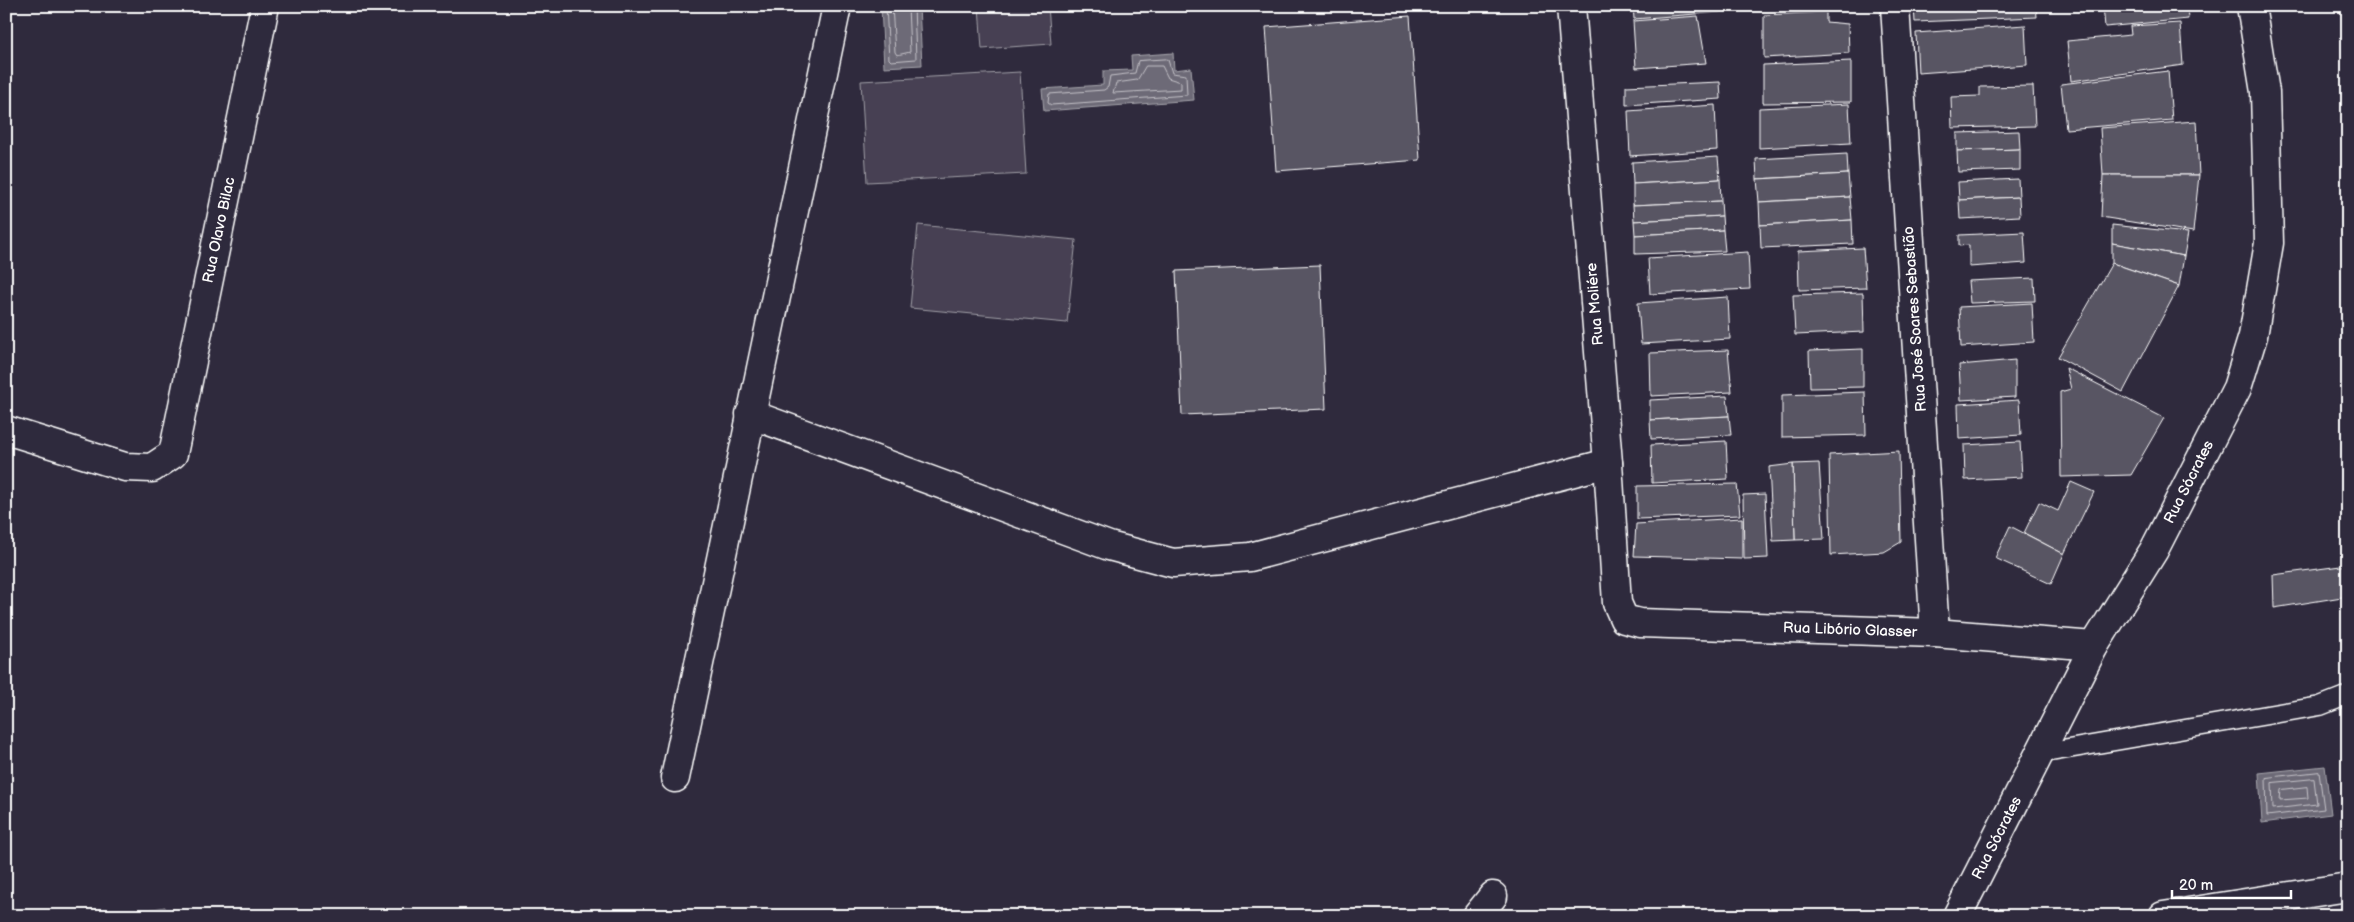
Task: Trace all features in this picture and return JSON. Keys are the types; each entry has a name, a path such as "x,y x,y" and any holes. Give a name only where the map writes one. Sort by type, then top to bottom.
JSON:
{"street":[{"name":"Rua Olavo Bilac","path":"6,430 125,467 152,468 173,454 265,6"},
{"path":"675,778 837,6"},
{"name":"Rua Moliére","path":"1571,6 1608,463 1617,603"},
{"name":"Rua José Soares Sebastião","path":"1895,6 1935,632"},
{"name":"Rua Sócrates","path":"1957,916 2094,646 2158,542 2237,388 2253,336 2269,243 2265,92 2251,6"},
{"path":"750,414 1109,546 1173,563 1250,557 1608,463"},
{"name":"Rua Libório Glasser","path":"1617,603 1624,619 1640,623 1935,632 2094,646"},
{"path":"2163,916 2348,888"}],"lane":[{"path":"2039,754 2320,706 2348,695"}],"shaded area":[{"path":"979,6 1048,6 1051,44 982,49"},
{"path":"1020,72 1026,174 867,182 861,81"},
{"path":"918,225 1076,240 1067,323 910,308"},
{"path":"2343,906 2348,911 2348,916 2278,916"}],"water":[{"path":"881,6 919,6 922,65 884,67"},
{"path":"1173,53 1174,70 1191,68 1194,100 1044,111 1042,89 1103,85 1103,71 1132,70 1131,56"},
{"path":"2325,766 2331,814 2262,823 2259,773"},
{"path":"165,907 167,916 136,916 135,912"}],"building":[{"path":"1633,6 1719,6 1720,12 1634,19"},
{"path":"1914,6 2036,6 2037,17 1915,22"},
{"path":"2103,6 2187,6 2188,19 2105,27"},
{"path":"1826,12 1826,22 1848,24 1849,53 1764,58 1764,15"},
{"path":"1410,16 1420,160 1276,171 1266,27"},
{"path":"1698,16 1706,63 1636,68 1633,21"},
{"path":"2180,23 2183,65 2071,81 2067,41 2131,35 2130,26"},
{"path":"2025,25 2027,65 1918,73 1916,33"},
{"path":"1851,61 1851,102 1763,103 1763,65"},
{"path":"2168,71 2172,120 2066,129 2061,84"},
{"path":"1720,82 1721,99 1626,105 1626,86"},
{"path":"2033,86 2035,126 1952,128 1951,97 1980,96 1980,87"},
{"path":"1849,104 1851,143 1759,148 1759,108"},
{"path":"1715,105 1717,150 1630,156 1628,111"},
{"path":"2196,121 2199,175 2103,175 2100,128"},
{"path":"2019,131 2020,149 1957,151 1957,133"},
{"path":"2020,149 2020,170 1958,172 1957,151"},
{"path":"1847,154 1848,174 1757,179 1756,159"},
{"path":"1718,157 1720,179 1633,184 1632,162"},
{"path":"1848,174 1850,197 1759,202 1757,179"},
{"path":"2103,175 2199,175 2193,232 2101,217"},
{"path":"1720,179 1721,201 1633,205 1633,184"},
{"path":"2018,179 2019,197 1959,200 1958,182"},
{"path":"1850,197 1852,220 1760,225 1759,202"},
{"path":"2019,197 2020,216 1960,219 1959,200"},
{"path":"1721,201 1722,216 1634,221 1633,205"},
{"path":"1722,216 1723,230 1635,235 1634,221"},
{"path":"1852,220 1853,244 1761,248 1760,225"},
{"path":"2112,225 2188,233 2184,256 2112,243"},
{"path":"1723,230 1725,251 1635,254 1635,235"},
{"path":"2024,232 2026,263 1969,267 1969,245 1959,246 1959,235"},
{"path":"2112,243 2184,256 2179,286 2112,263"},
{"path":"1863,248 1866,288 1799,290 1798,251"},
{"path":"1748,252 1750,289 1650,294 1648,258"},
{"path":"2112,263 2179,286 2123,392 2058,357"},
{"path":"1320,265 1326,409 1182,415 1176,271"},
{"path":"2034,278 2035,301 1970,303 1968,281"},
{"path":"1863,293 1864,332 1795,335 1793,295"},
{"path":"1728,297 1730,339 1641,344 1638,303"},
{"path":"2032,303 2034,342 1961,347 1959,307"},
{"path":"1863,349 1863,387 1810,388 1809,351"},
{"path":"1728,350 1732,392 1651,396 1650,353"},
{"path":"2015,360 2015,397 1961,400 1959,365"},
{"path":"2066,368 2164,418 2131,475 2061,477 2060,392 2071,389"},
{"path":"1865,392 1866,435 1782,437 1782,395"},
{"path":"1727,396 1729,416 1650,420 1650,400"},
{"path":"2019,400 2021,435 1959,439 1958,404"},
{"path":"1729,416 1731,435 1651,439 1650,420"},
{"path":"1726,441 1728,479 1652,483 1651,445"},
{"path":"2020,442 2022,477 1965,480 1964,445"},
{"path":"1899,451 1901,542 1884,552 1831,555 1829,455"},
{"path":"1819,463 1824,539 1795,540 1793,464"},
{"path":"1793,464 1795,540 1773,541 1769,467"},
{"path":"2071,482 2094,492 2064,554 2024,533 2039,502 2058,511"},
{"path":"1737,484 1740,515 1637,519 1637,486"},
{"path":"1765,494 1768,558 1744,559 1743,495"},
{"path":"1742,518 1742,559 1634,556 1636,524"},
{"path":"2010,526 2064,554 2051,584 1995,558"},
{"path":"2348,565 2348,596 2274,608 2273,575"}]}
